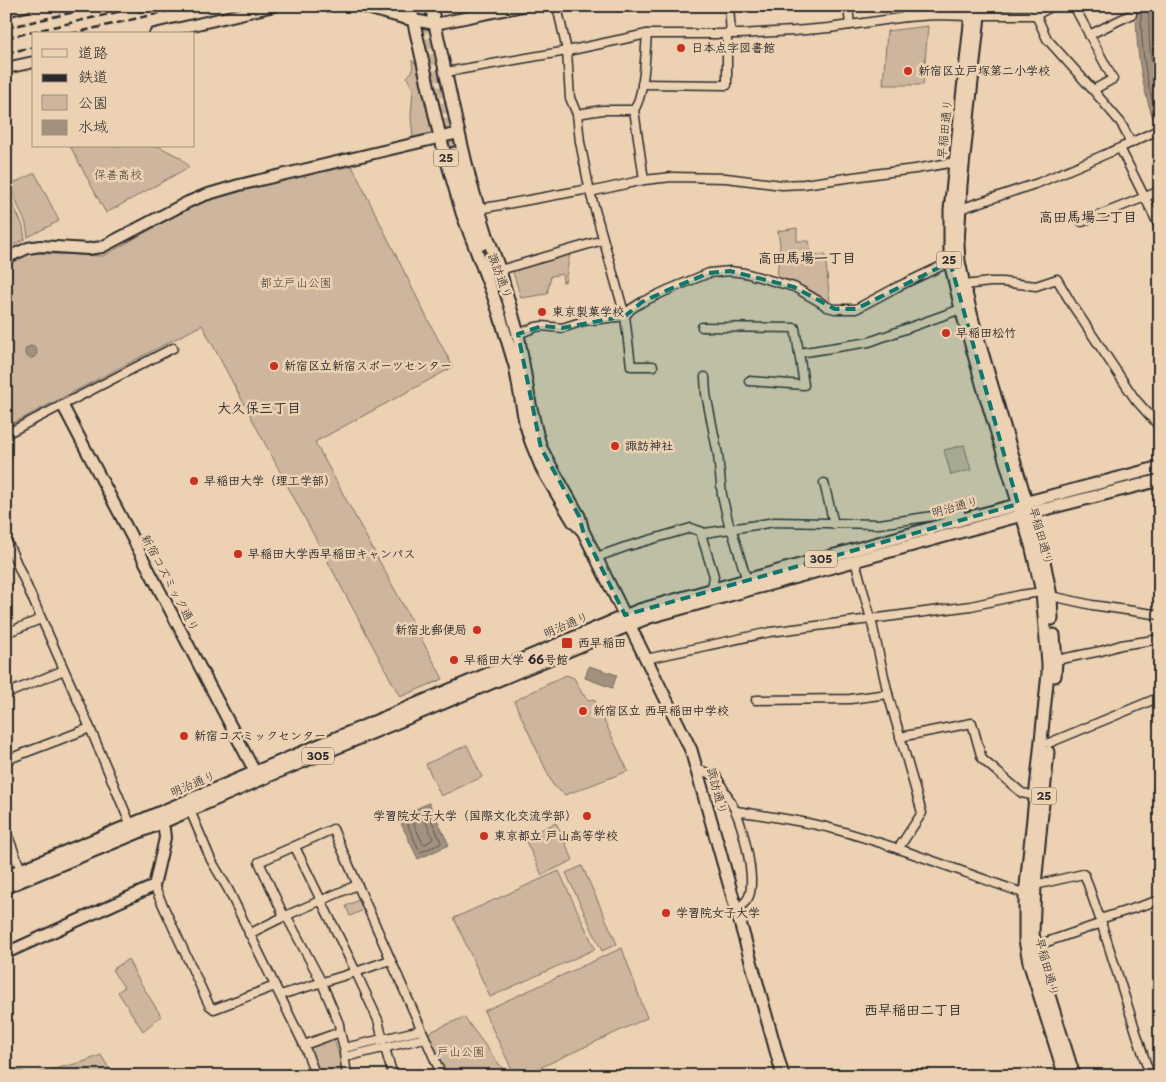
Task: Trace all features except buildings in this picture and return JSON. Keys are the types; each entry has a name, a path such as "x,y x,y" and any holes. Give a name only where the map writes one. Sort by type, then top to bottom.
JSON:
{"main road":[{"name":"25","path":"410,6 414,20"},
{"name":"25","path":"431,6 435,24"},
{"name":"早稲田通り","path":"975,11 967,57 955,162 954,210 959,261 1024,509"},
{"name":"早稲田通り","path":"975,11 950,262 961,309 1024,509 1044,561 1048,673 1025,895 1024,932 1027,952 1065,1076"},
{"name":"諏訪通り","path":"414,20 440,137 462,212 492,292 514,337"},
{"name":"諏訪通り","path":"435,24 459,133 479,210 506,290 514,337 533,419 542,448 579,516 583,531 686,739 697,770 783,1076"},
{"name":"25","path":"454,152 464,195 482,245 492,292"},
{"name":"25","path":"482,245 506,290"},
{"name":"明治通り","path":"6,876 132,830 161,823 188,806 255,772 627,620 650,617 855,561 1160,467"},
{"name":"明治通り","path":"6,887 188,806 280,772 627,620 645,608 958,520 1024,509 1160,480"},
{"name":"早稲田通り","path":"1046,594 1056,660 1032,923 1035,946 1074,1076"}],"street":[{"path":"6,11 26,6"},
{"path":"164,32 274,6"},
{"path":"360,6 435,24 523,6"},
{"path":"558,6 567,50 570,98 577,114 580,142 590,191 625,316 631,366 654,366"},
{"path":"642,84 727,85 729,6"},
{"path":"848,6 850,25"},
{"path":"906,6 906,17"},
{"path":"1035,6 1036,15 1047,39 1121,123 1131,143"},
{"path":"446,72 646,34 729,34 794,31 906,17 975,11 1036,15 1053,6"},
{"path":"1074,6 1113,79 1093,90"},
{"path":"1089,35 1132,14"},
{"path":"644,180 634,110 638,104 642,84 646,34"},
{"path":"6,68 32,62"},
{"path":"577,114 602,110 634,110"},
{"path":"954,210 1038,183 1158,130"},
{"path":"6,258 28,248 40,246 88,249 102,247 188,202 223,189 459,133"},
{"path":"1120,148 1160,228"},
{"path":"479,210 644,180 672,177 743,180 782,185 804,184 915,170 955,162"},
{"path":"1082,222 1160,191"},
{"path":"500,271 603,240"},
{"path":"514,337 536,327 562,328 584,321 625,316 631,309 642,302 686,281 709,273 730,271 745,273 794,288 827,307 856,309 897,286 950,262"},
{"path":"964,285 1002,282 1036,286 1057,279 1135,399 1160,427"},
{"path":"799,353 869,342 961,309"},
{"path":"702,327 795,328 804,385 749,381"},
{"path":"6,434 172,348"},
{"path":"705,377 706,394 718,455 722,495 730,529 748,580"},
{"name":"新宿コズミック通り","path":"62,406 255,772"},
{"path":"824,484 834,524"},
{"path":"596,558 624,547 691,528 705,533 776,522 879,524 960,512"},
{"path":"700,531 714,576 712,589"},
{"path":"6,540 90,728 132,830"},
{"path":"855,561 871,619 888,694 922,813 898,849"},
{"path":"646,659 770,632 971,606 1020,595 1046,594 1092,605 1160,615"},
{"path":"6,633 42,619"},
{"path":"1056,660 1121,645 1160,639"},
{"path":"6,694 64,670"},
{"path":"756,700 850,699 888,694"},
{"path":"1049,743 1160,697"},
{"path":"900,737 972,723 982,759 1022,793 1036,796"},
{"path":"6,760 90,728"},
{"path":"697,770 716,776 736,811 748,851 751,884 749,897 736,910"},
{"path":"188,806 211,860 228,888 304,1045 316,1076"},
{"path":"736,811 784,818 829,828 898,849 1025,895"},
{"path":"161,823 165,838 154,886 209,1005 214,1009 275,986"},
{"path":"347,1076 339,1024 322,983 288,919 283,914 259,862 333,829 442,1076"},
{"path":"6,832 21,870"},
{"path":"295,847 378,1020 393,1076"},
{"path":"1035,885 1083,874 1085,876 1150,1076"},
{"path":"249,934 285,916 357,885"},
{"path":"6,953 154,886"},
{"path":"1035,946 1160,900"},
{"path":"280,995 390,960"},
{"path":"345,1057 421,1030"},
{"path":"304,1045 340,1032"},
{"path":"344,1048 425,1038"}],"highlighted area":[{"path":"950,262 1018,504 625,615 583,531 579,516 541,448 518,334 542,326 562,328 625,316 642,302 670,289 709,273 730,271 794,287 835,309 856,309"}],"green space":[{"path":"928,26 923,85 883,85 887,31"},
{"path":"412,60 418,66 433,133 413,138 411,116 413,90 407,77 412,70"},
{"name":"保善高校","path":"71,148 162,148 181,158 189,167 106,213"},
{"name":"都立戸山公園","path":"352,166 453,367 315,442 443,679 400,697 202,325 6,427 6,266 31,253 103,256 199,203 286,179"},
{"path":"35,173 59,221 28,237 26,224 9,185"},
{"path":"6,190 23,226 25,239 6,249"},
{"path":"797,228 797,241 809,241 811,255 825,254 830,303 805,287 777,277 780,245 778,231"},
{"path":"570,252 565,282 563,282 562,274 551,276 547,294 521,298 513,272 515,268"},
{"path":"964,445 971,470 951,475 944,450"},
{"path":"566,675 574,678 587,699 594,699 628,771 565,795 553,785 514,701"},
{"path":"467,745 482,777 441,796 426,764"},
{"path":"556,823 573,860 542,875 524,837"},
{"path":"582,866 617,944 602,951 566,873"},
{"path":"559,871 595,949 490,997 454,918"},
{"path":"361,899 366,909 350,916 346,906"},
{"path":"622,948 647,1018 522,1076 515,1076 484,1011"},
{"path":"128,959 161,1016 143,1031 118,992 124,987 112,970"},
{"name":"戸山公園","path":"464,1017 508,1076 446,1076 428,1033"},
{"path":"334,1039 344,1076 320,1076 310,1048"},
{"path":"101,1055 111,1072 107,1076 6,1076 6,1068 33,1074 83,1062"}],"water":[{"path":"1136,6 1154,6 1154,36 1160,76 1160,137 1144,89 1141,73 1137,41"},
{"path":"31,346 37,352 31,358 25,352"},
{"path":"589,666 617,675 612,688 585,678"},
{"path":"429,803 449,845 418,859 398,817"}],"tunnel":[{"path":"421,6 454,153"}],"railway":[{"path":"6,28 100,6"},
{"path":"6,38 143,6"},
{"path":"138,12 162,6"},
{"path":"79,32 190,6"},
{"path":"184,12 211,6"},
{"path":"6,53 32,47"}],"place":[{"name":"日本点字図書館","path":"681,48"},
{"name":"新宿区立戸塚第二小学校","path":"908,71"},
{"name":"東京製菓学校","path":"542,312"},
{"name":"早稲田松竹","path":"946,333"},
{"name":"新宿区立新宿スポーツセンター","path":"274,366"},
{"name":"諏訪神社","path":"615,446"},
{"name":"早稲田大学（理工学部）","path":"194,481"},
{"name":"早稲田大学西早稲田キャンパス","path":"238,554"},
{"name":"新宿北郵便局","path":"477,630"},
{"name":"西早稲田","path":"567,643"},
{"name":"早稲田大学 66号館","path":"454,660"},
{"name":"新宿区立 西早稲田中学校","path":"583,711"},
{"name":"新宿コズミックセンター","path":"184,736"},
{"name":"学習院女子大学（国際文化交流学部）","path":"587,816"},
{"name":"東京都立 戸山高等学校","path":"484,836"},
{"name":"学習院女子大学","path":"666,913"}],"district":[{"name":"高田馬場二丁目","path":"1088,217"},
{"name":"高田馬場一丁目","path":"807,258"},
{"name":"大久保三丁目","path":"259,408"},
{"name":"西早稲田二丁目","path":"913,1010"}]}
